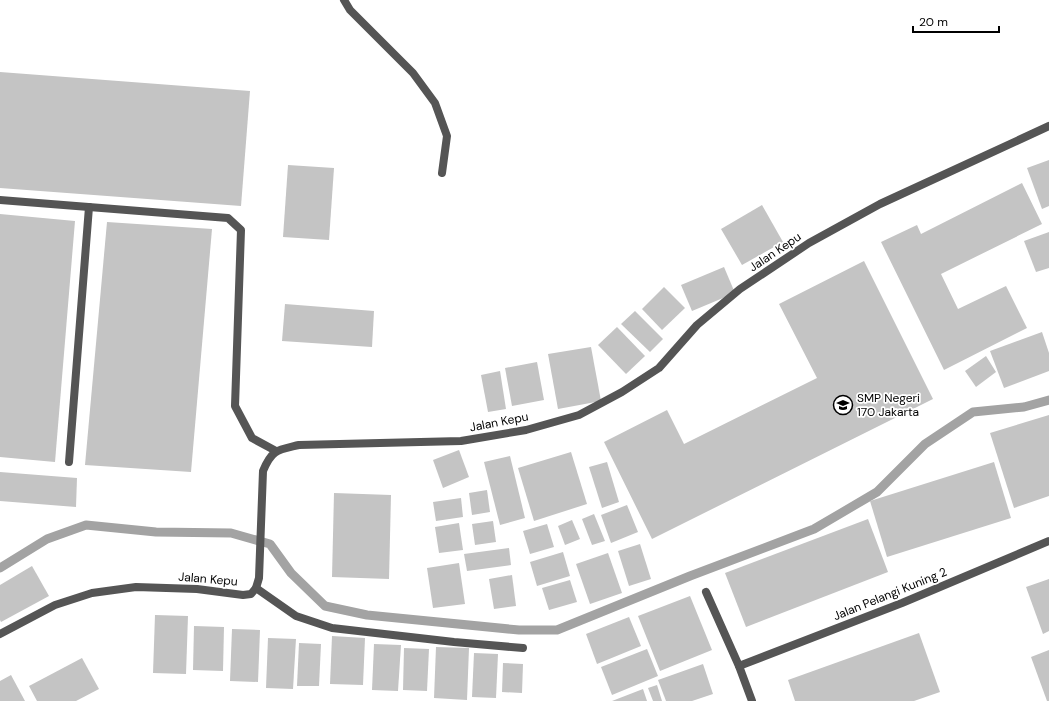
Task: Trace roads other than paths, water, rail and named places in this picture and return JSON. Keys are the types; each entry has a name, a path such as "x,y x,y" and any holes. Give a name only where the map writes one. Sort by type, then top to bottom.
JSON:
{"street":[{"path":"344,0 350,10 413,73 435,103 447,136 442,173"},
{"name":"Jalan Kepu","path":"276,451 300,445 461,441 526,430 579,415 622,392 659,368 698,325 740,289 809,243 880,204 1049,126"},
{"path":"0,200 228,218 241,230 235,406 252,438 276,451 267,462 264,471 259,578 256,588 296,616 332,628 454,642 523,648"},
{"path":"70,462 89,207"},
{"name":"Jalan Pelangi Kuning 2","path":"739,666 902,603 1049,541"},
{"name":"Jalan Kepu","path":"0,634 55,605 92,593 136,587 197,589 243,595 251,594 256,588"},
{"path":"706,592 739,666 752,701"}],"waterway":[{"path":"0,568 47,539 86,525 156,532 231,533 270,544 291,573 325,606 367,615 519,630 557,630 690,576 814,529 877,492 925,444 973,412 1024,407 1049,400"}],"place":[{"name":"SMP Negeri 170 Jakarta","path":"843,405"}]}
